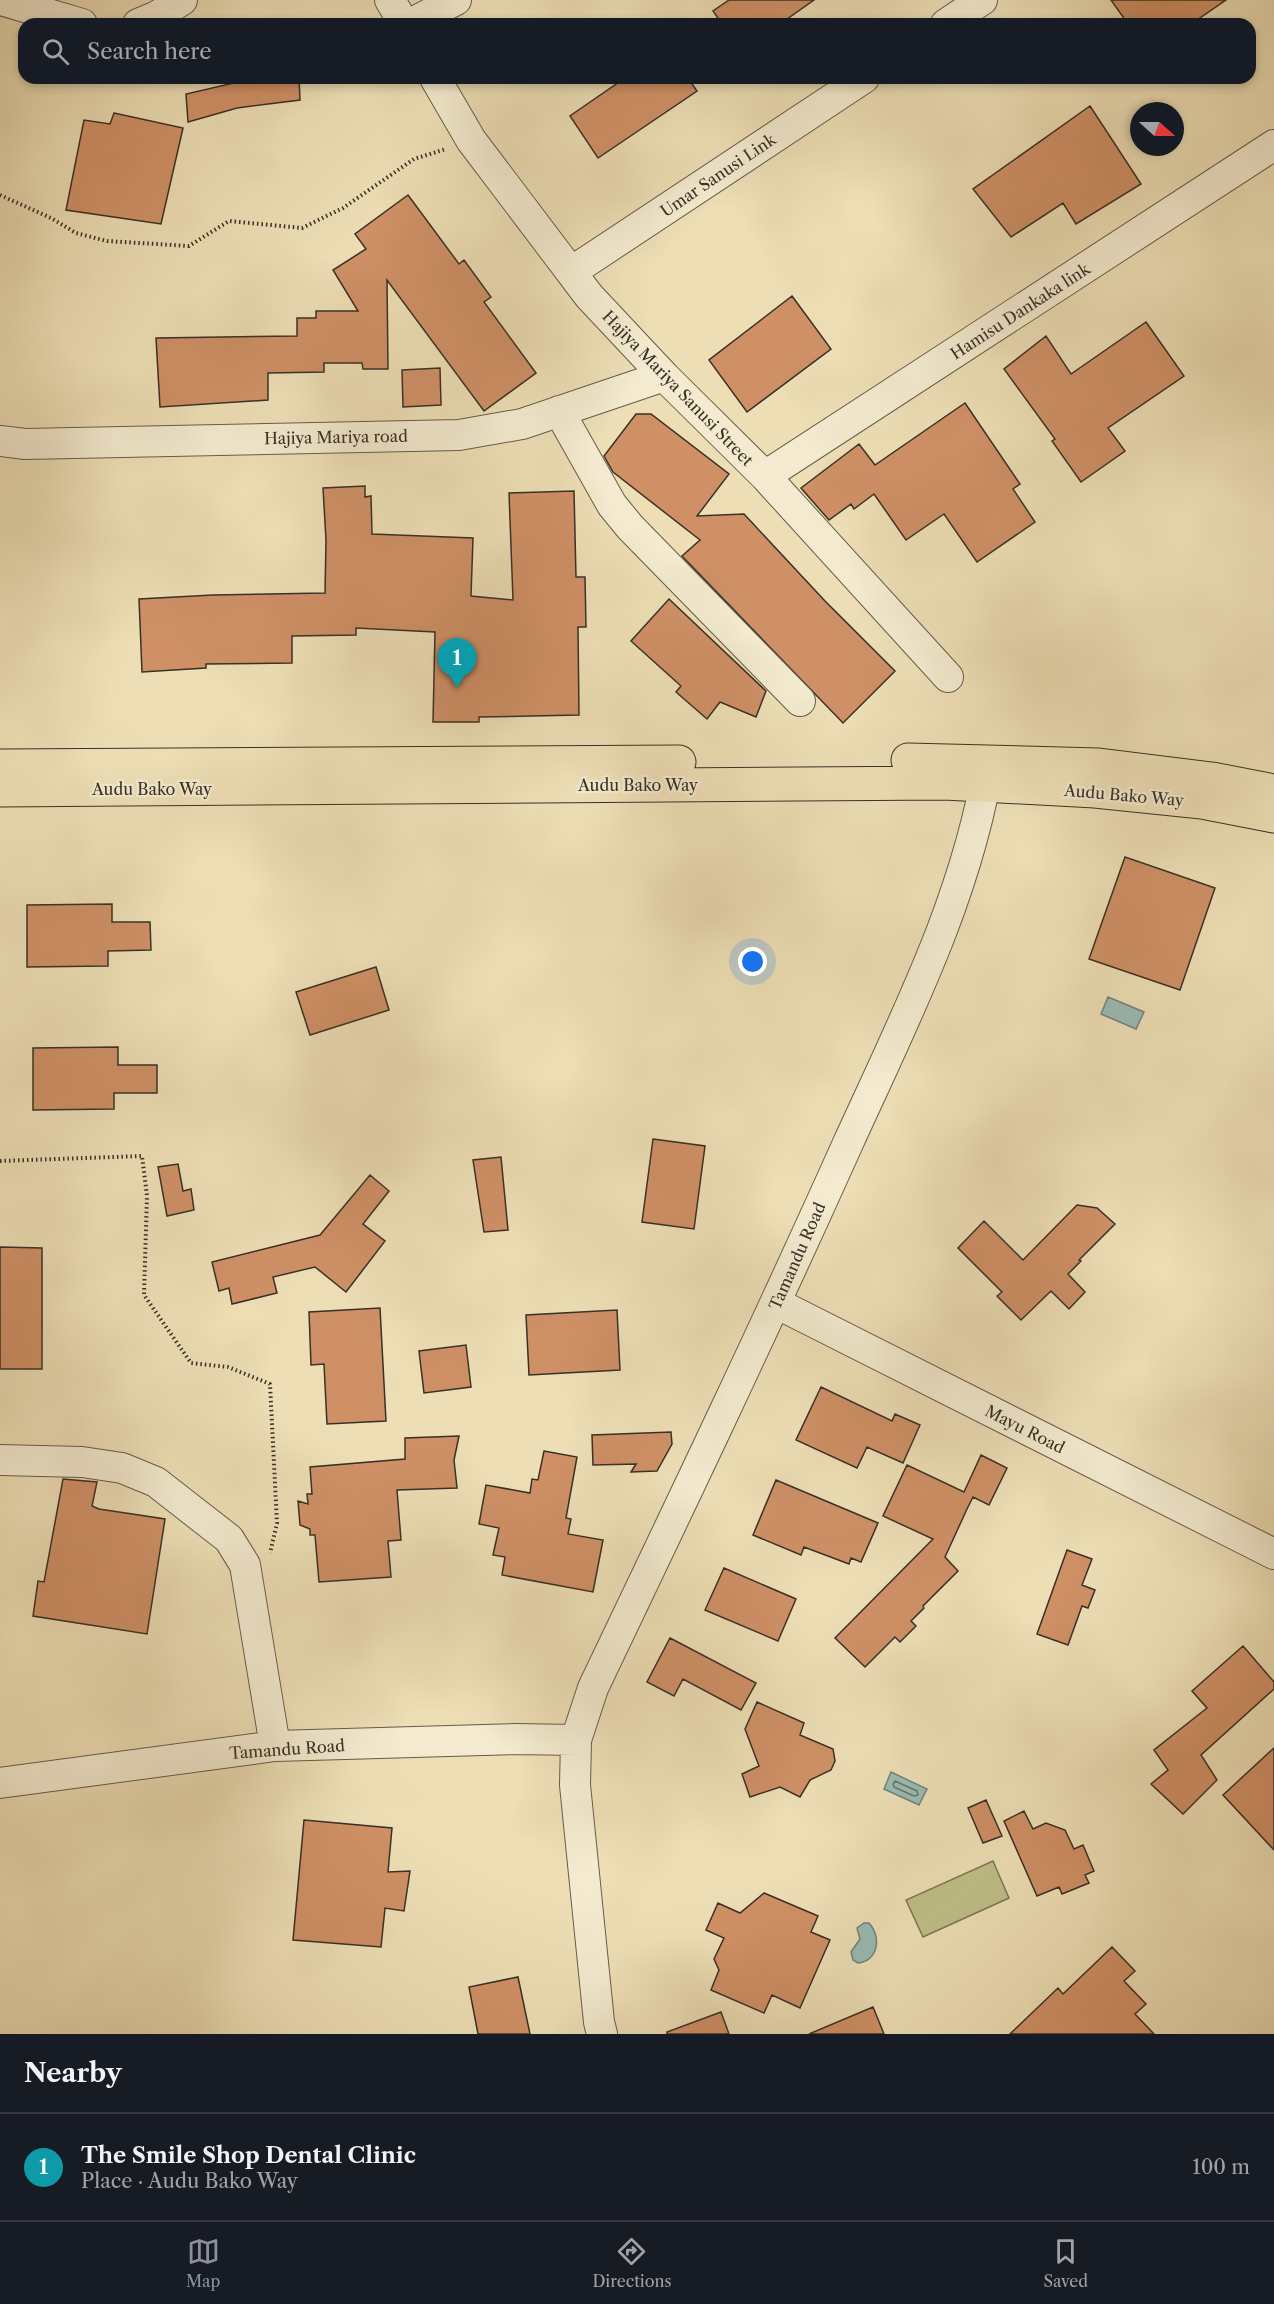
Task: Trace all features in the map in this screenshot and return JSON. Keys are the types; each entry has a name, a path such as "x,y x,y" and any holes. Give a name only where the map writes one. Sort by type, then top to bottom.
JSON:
{"main road":[{"name":"Audu Bako Way","path":"0,766 987,773 1099,765 1212,779 1274,790"},
{"name":"Audu Bako Way","path":"0,790 945,783 987,773 1095,791 1202,802 1274,816"}],"street":[{"path":"1,0 62,18"},
{"path":"152,18 182,0"},
{"path":"390,0 400,18"},
{"path":"422,18 456,0"},
{"path":"954,18 982,0"},
{"name":"Hajiya Mariya Sanusi Street","path":"438,84 471,140 589,296 664,376 765,476 948,677"},
{"name":"Umar Sanusi Link","path":"571,272 855,84"},
{"name":"Hamisu Dankaka link","path":"765,476 1274,145"},
{"name":"Hajiya Mariya road","path":"0,441 25,444 459,435 522,424 664,376"},
{"path":"559,411 612,505 630,527 800,701"},
{"name":"Tamandu Road","path":"602,2034 575,1785 576,1740 593,1688 776,1303 933,957 963,870 987,773"},
{"name":"Mayu Road","path":"776,1303 1274,1554"},
{"path":"0,1460 82,1462 122,1468 156,1482 229,1539 245,1565 275,1746"},
{"name":"Tamandu Road","path":"0,1784 275,1746 576,1740"}],"path":[{"path":"0,195 51,218 75,232 107,241 189,246 229,221 302,228 343,208 414,159 471,140"},
{"path":"0,1161 142,1156 147,1196 144,1294 191,1363 228,1367 270,1384 277,1523 270,1554"}],"green space":[{"path":"993,1861 1009,1898 923,1937 906,1900"}],"water":[{"path":"1108,997 1144,1012 1136,1029 1101,1014"},
{"path":"891,1772 927,1789 919,1805 884,1789"},
{"path":"864,1923 869,1923 876,1935 876,1948 870,1958 858,1963 853,1960 851,1952 860,1939 857,1928"}],"building":[{"path":"729,0 814,0 788,18 718,18 713,11"},
{"path":"1111,0 1226,0 1200,18 1124,18"},
{"path":"230,84 299,84 300,100 237,108 188,122 186,94"},
{"path":"616,84 692,84 697,91 598,158 570,116"},
{"path":"1090,106 1141,184 1076,224 1063,203 1011,237 973,189"},
{"path":"114,113 183,128 161,224 66,210 84,120 110,124"},
{"path":"408,195 459,264 464,260 491,297 484,302 536,373 484,411 387,280 388,369 363,369 362,363 324,363 324,372 268,373 268,400 160,407 156,338 297,336 297,318 316,318 316,311 358,311 333,270 366,249 355,234"},
{"path":"792,296 831,349 747,412 709,360"},
{"path":"1146,322 1184,376 1108,428 1125,451 1081,482 1052,441 1055,439 1004,369 1046,336 1071,374"},
{"path":"440,368 441,405 403,407 402,370"},
{"path":"965,403 1020,484 1013,489 1035,522 977,562 944,514 906,540 874,494 854,509 851,504 829,520 801,488 859,444 875,465"},
{"path":"636,414 651,414 729,474 697,516 744,514 825,601 895,671 843,723 682,556 700,540 613,472 604,456"},
{"path":"365,486 365,497 371,496 372,534 473,538 471,596 513,600 509,493 574,491 576,577 585,577 586,627 578,627 579,715 479,717 479,722 433,722 435,632 356,628 356,635 292,636 292,663 206,664 206,668 142,672 139,599 325,593 326,540 323,488"},
{"path":"669,599 766,691 756,717 720,702 707,719 676,692 681,686 631,641"},
{"path":"1125,857 1215,888 1180,990 1089,959"},
{"path":"112,904 112,922 150,922 151,950 108,951 108,966 27,967 27,905"},
{"path":"376,967 389,1010 310,1035 296,992"},
{"path":"118,1047 118,1065 157,1065 157,1093 114,1093 114,1109 33,1110 33,1048"},
{"path":"653,1139 705,1146 694,1229 642,1222"},
{"path":"501,1157 508,1230 484,1232 473,1160"},
{"path":"178,1164 183,1191 191,1189 194,1210 167,1216 158,1167"},
{"path":"370,1175 389,1191 363,1224 385,1241 346,1292 315,1267 273,1277 277,1293 232,1304 229,1288 219,1291 212,1262 320,1235"},
{"path":"1077,1205 1097,1208 1115,1224 1068,1274 1085,1292 1069,1309 1051,1291 1021,1320 997,1296 1002,1292 958,1248 984,1221 1023,1260"},
{"path":"0,1247 42,1248 42,1369 0,1369"},
{"path":"380,1308 386,1421 327,1424 324,1364 311,1365 309,1312"},
{"path":"617,1310 620,1370 529,1375 526,1315"},
{"path":"466,1345 471,1387 424,1393 419,1351"},
{"path":"821,1387 892,1421 895,1414 920,1425 903,1463 867,1447 857,1468 796,1440"},
{"path":"671,1432 672,1444 657,1471 631,1472 636,1464 593,1465 592,1435"},
{"path":"459,1436 454,1460 457,1488 397,1490 401,1540 388,1541 391,1577 319,1582 315,1535 310,1535 310,1529 300,1525 298,1501 308,1504 307,1494 312,1494 310,1467 405,1459 405,1438"},
{"path":"544,1451 577,1457 566,1518 571,1519 568,1534 603,1540 593,1592 502,1575 505,1557 493,1555 499,1528 479,1524 486,1485 530,1493 532,1479 538,1480"},
{"path":"981,1455 1007,1468 989,1505 973,1497 967,1509 945,1557 958,1571 911,1621 916,1626 900,1642 895,1637 865,1667 835,1638 933,1539 883,1516 907,1465 964,1492"},
{"path":"63,1479 97,1482 92,1506 99,1509 165,1519 147,1634 33,1616 38,1581 44,1582"},
{"path":"776,1480 878,1523 861,1562 851,1558 849,1564 804,1547 801,1555 753,1535"},
{"path":"1067,1550 1092,1559 1082,1585 1095,1590 1088,1608 1082,1606 1068,1645 1037,1634"},
{"path":"724,1568 796,1599 778,1641 705,1610"},
{"path":"670,1638 756,1683 741,1710 683,1679 674,1696 647,1682"},
{"path":"1243,1646 1274,1682 1274,1689 1201,1755 1217,1780 1183,1814 1151,1784 1168,1770 1154,1750 1207,1708 1192,1691"},
{"path":"757,1702 804,1723 800,1735 833,1749 835,1761 831,1770 810,1780 800,1797 780,1787 750,1797 742,1774 759,1766 745,1729"},
{"path":"1274,1748 1274,1850 1223,1795"},
{"path":"986,1800 1002,1836 983,1843 968,1808"},
{"path":"1024,1811 1033,1829 1046,1823 1065,1830 1074,1849 1083,1845 1094,1871 1085,1875 1089,1883 1062,1894 1059,1887 1037,1896 1004,1821"},
{"path":"304,1820 392,1828 388,1872 410,1871 404,1911 385,1908 381,1947 293,1940"},
{"path":"764,1893 818,1916 811,1932 830,1940 800,2008 772,1995 764,2013 711,1990 719,1970 714,1959 724,1938 706,1930 718,1903 740,1913"},
{"path":"1112,1947 1135,1971 1124,1981 1146,2004 1135,2014 1154,2034 1010,2034 1058,1988 1063,1994"},
{"path":"518,1977 530,2034 478,2034 469,1987"},
{"path":"873,2007 884,2034 809,2034"},
{"path":"721,2012 729,2034 667,2034 667,2032"}],"place":[{"name":"The Smile Shop Dental Clinic","path":"457,688"}]}
